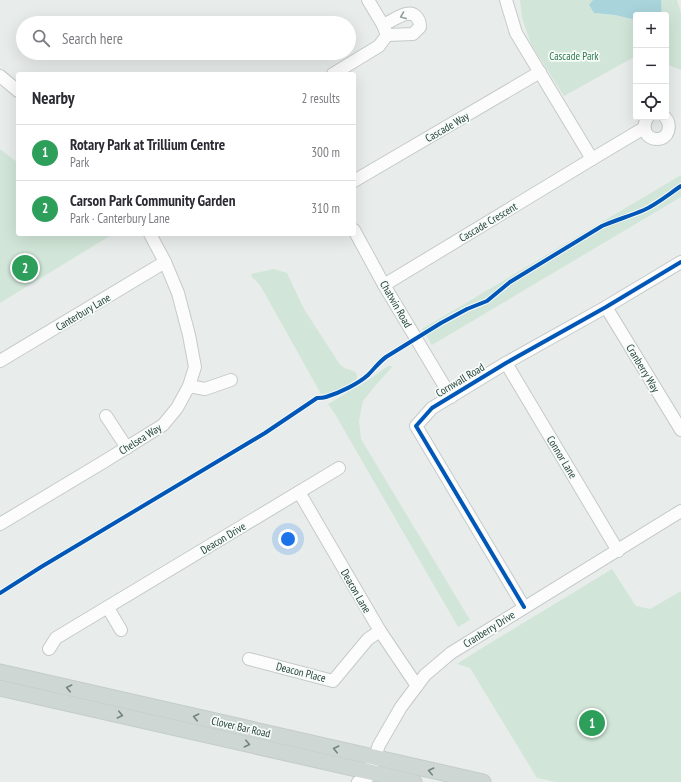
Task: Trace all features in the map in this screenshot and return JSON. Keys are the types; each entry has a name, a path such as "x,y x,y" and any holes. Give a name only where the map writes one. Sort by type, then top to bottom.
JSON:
{"main road":[{"name":"Clover Bar Road","path":"0,672 368,774 483,782"},
{"name":"Clover Bar Road","path":"0,688 368,774 414,782"}],"street":[{"path":"336,72 379,46 385,30 368,0"},
{"path":"506,0 516,33 592,159"},
{"name":"Cascade Way","path":"356,180 540,72"},
{"path":"0,76 16,89"},
{"name":"Cascade Crescent","path":"646,123 646,132 652,138 657,139 665,136 669,128 668,120"},
{"name":"Cascade Crescent","path":"384,285 592,159 646,123"},
{"name":"Chatwin Road","path":"356,234 384,285 450,397"},
{"name":"Chelsea Way","path":"0,524 163,425 177,408 189,386 195,367 178,293 165,262 151,236"},
{"name":"Canterbury Lane","path":"0,361 165,262"},
{"name":"Cornwall Road","path":"524,607 416,426 432,408 506,363 606,307 681,262"},
{"name":"Cranberry Way","path":"606,307 681,430"},
{"name":"Connor Lane","path":"506,363 618,551"},
{"path":"189,386 205,389 231,380"},
{"path":"106,416 127,448"},
{"name":"Deacon Drive","path":"48,649 56,638 339,468"},
{"name":"Deacon Lane","path":"299,492 380,631 417,686"},
{"name":"Cranberry Drive","path":"368,774 379,745 401,707 426,675 451,653 681,511"},
{"path":"108,608 121,630"},
{"name":"Deacon Place","path":"249,659 333,681 368,639 380,631"}],"green space":[{"name":"Cascade Park","path":"520,0 593,0 589,6 594,13 615,15 633,19 633,58 564,96 531,44 522,18"},
{"path":"661,0 677,0 681,13 681,70 669,65 669,12 662,12"},
{"path":"0,149 16,161 16,236 110,236 0,303"},
{"path":"681,175 681,197 432,345 422,329"},
{"path":"274,269 287,273 304,309 339,363 346,369 355,372 357,374 357,379 336,391 321,394 260,285 251,274"},
{"path":"388,366 393,366 363,401 359,421 361,439 470,620 458,627 328,404 370,379"},
{"path":"612,569 636,606 650,609 681,591 681,782 556,782 537,778 470,668 457,664"}],"water":[{"path":"593,0 661,0 662,12 633,12 633,19 615,15 594,13 589,5"}],"cycle path":[{"path":"0,593 265,433 317,398 337,393 359,382 386,357 441,323 467,309 487,301 510,282 602,226 649,208 681,186"},
{"path":"524,607 416,426 432,408 506,363 606,307 681,262"}],"place":[{"name":"Carson Park Community Garden","path":"25,268"},
{"name":"Rotary Park at Trillium Centre","path":"592,723"}]}
